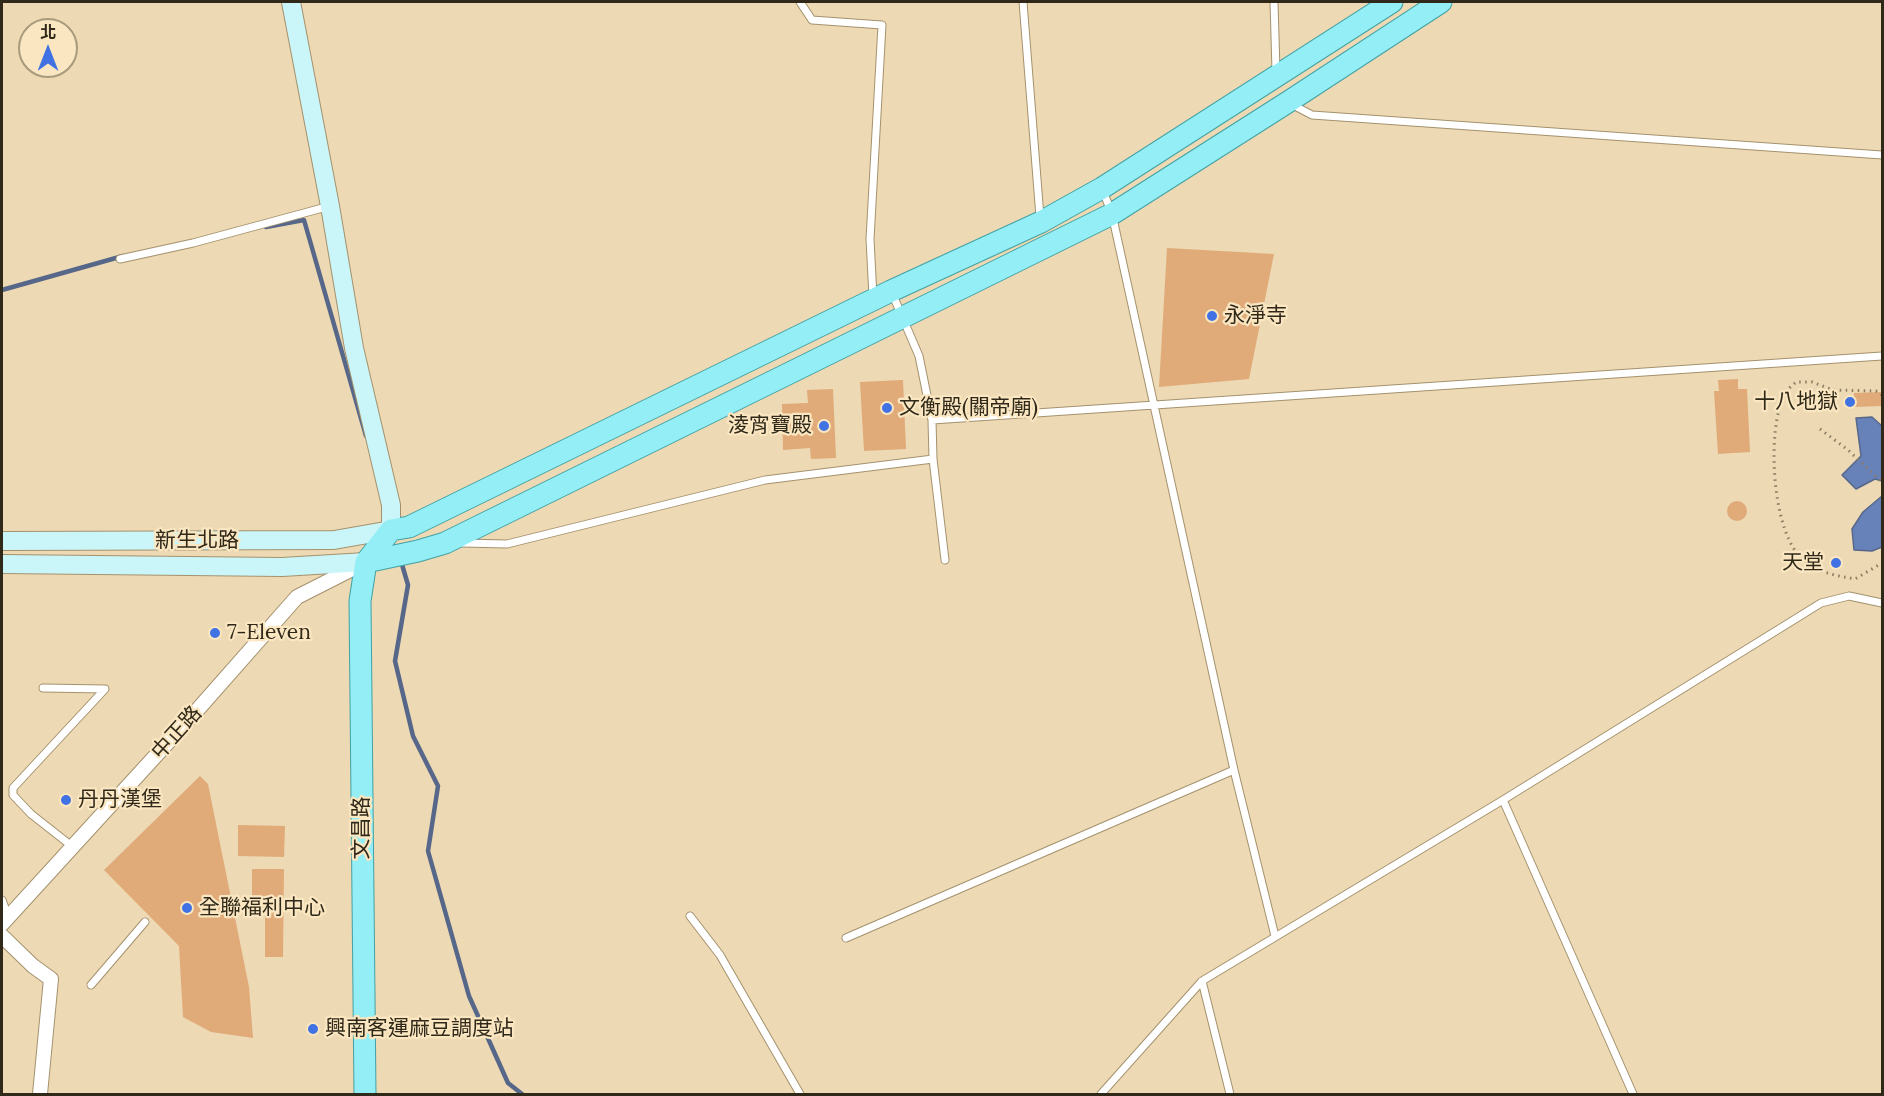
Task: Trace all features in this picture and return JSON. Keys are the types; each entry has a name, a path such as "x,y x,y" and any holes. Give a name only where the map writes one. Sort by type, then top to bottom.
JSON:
{"main road":[{"path":"291,2 330,206 354,348 391,505 391,530 366,562"},
{"path":"391,530 409,527 882,295 1041,222 1102,188 1392,2"},
{"path":"366,562 445,543 1112,214 1441,2"},
{"name":"新生北路","path":"2,541 334,540 391,530"},
{"name":"新生北路","path":"2,564 282,567 366,562"},
{"name":"文昌路","path":"364,1095 360,601 366,562"}],"street":[{"name":"中正路","path":"5,920 192,716 297,597 366,562"},
{"path":"2,936 33,966 51,979 40,1095"}],"lane":[{"path":"800,2 812,20 882,25 870,239 882,295 902,316 919,356 932,420 933,459 945,560"},
{"path":"1023,2 1041,222"},
{"path":"1274,2 1276,75"},
{"path":"1288,102 1312,115 1882,155"},
{"path":"1102,188 1112,214 1234,770 1275,936"},
{"path":"120,259 193,243 330,206"},
{"path":"932,420 1882,356"},
{"path":"445,543 507,544 765,480 933,459"},
{"path":"1101,1095 1202,981 1503,800 1821,603 1849,596 1882,603"},
{"path":"43,688 105,689 13,788 13,795 31,814 73,847"},
{"path":"846,938 1234,770"},
{"path":"1503,800 1633,1095"},
{"path":"2,900 5,920"},
{"path":"690,916 720,955 800,1095"},
{"path":"91,986 145,922"},
{"path":"1202,981 1230,1095"}],"path":[{"path":"1882,395 1876,391 1833,390 1812,382 1796,382 1784,394 1776,428 1774,477 1782,527 1797,554 1820,572 1855,579 1882,563"},
{"path":"1820,429 1848,450 1882,482"}],"water":[{"path":"1872,417 1882,426 1882,481 1875,479 1856,489 1842,475 1861,456 1856,418"},
{"path":"1882,496 1882,547 1872,551 1854,550 1852,529 1863,512"}],"building":[{"name":"永淨寺","path":"1167,248 1274,254 1249,379 1159,387"},
{"path":"1738,379 1738,389 1747,389 1750,452 1718,454 1714,391 1719,391 1718,380"},
{"path":"903,380 906,449 864,451 860,382"},
{"path":"833,389 836,458 811,459 810,448 783,450 782,404 808,403 807,390"},
{"path":"1882,392 1882,406 1854,407 1854,393"},
{"path":"1737,501 1744,504 1747,511 1744,518 1737,521 1730,518 1727,511 1730,504"},
{"name":"全聯福利中心","path":"200,776 208,784 249,987 253,1038 211,1032 183,1017 179,946 104,870"},
{"path":"238,825 285,826 284,857 238,856"},
{"path":"252,869 284,869 283,957 265,957 265,909 252,909"}],"waterway":[{"path":"266,227 304,220 366,436"},
{"path":"2,290 123,256"},
{"path":"401,561 408,585 395,661 413,736 438,786 428,851 469,996 508,1083 522,1094"}],"place":[{"name":"永淨寺","path":"1212,316"},
{"name":"十八地獄","path":"1850,402"},
{"name":"文衡殿(關帝廟)","path":"887,408"},
{"name":"淩宵寶殿","path":"824,426"},
{"name":"天堂","path":"1836,563"},
{"name":"7-Eleven","path":"215,633"},
{"name":"丹丹漢堡","path":"66,800"},
{"name":"全聯福利中心","path":"187,908"},
{"name":"興南客運麻豆調度站","path":"313,1029"}]}
